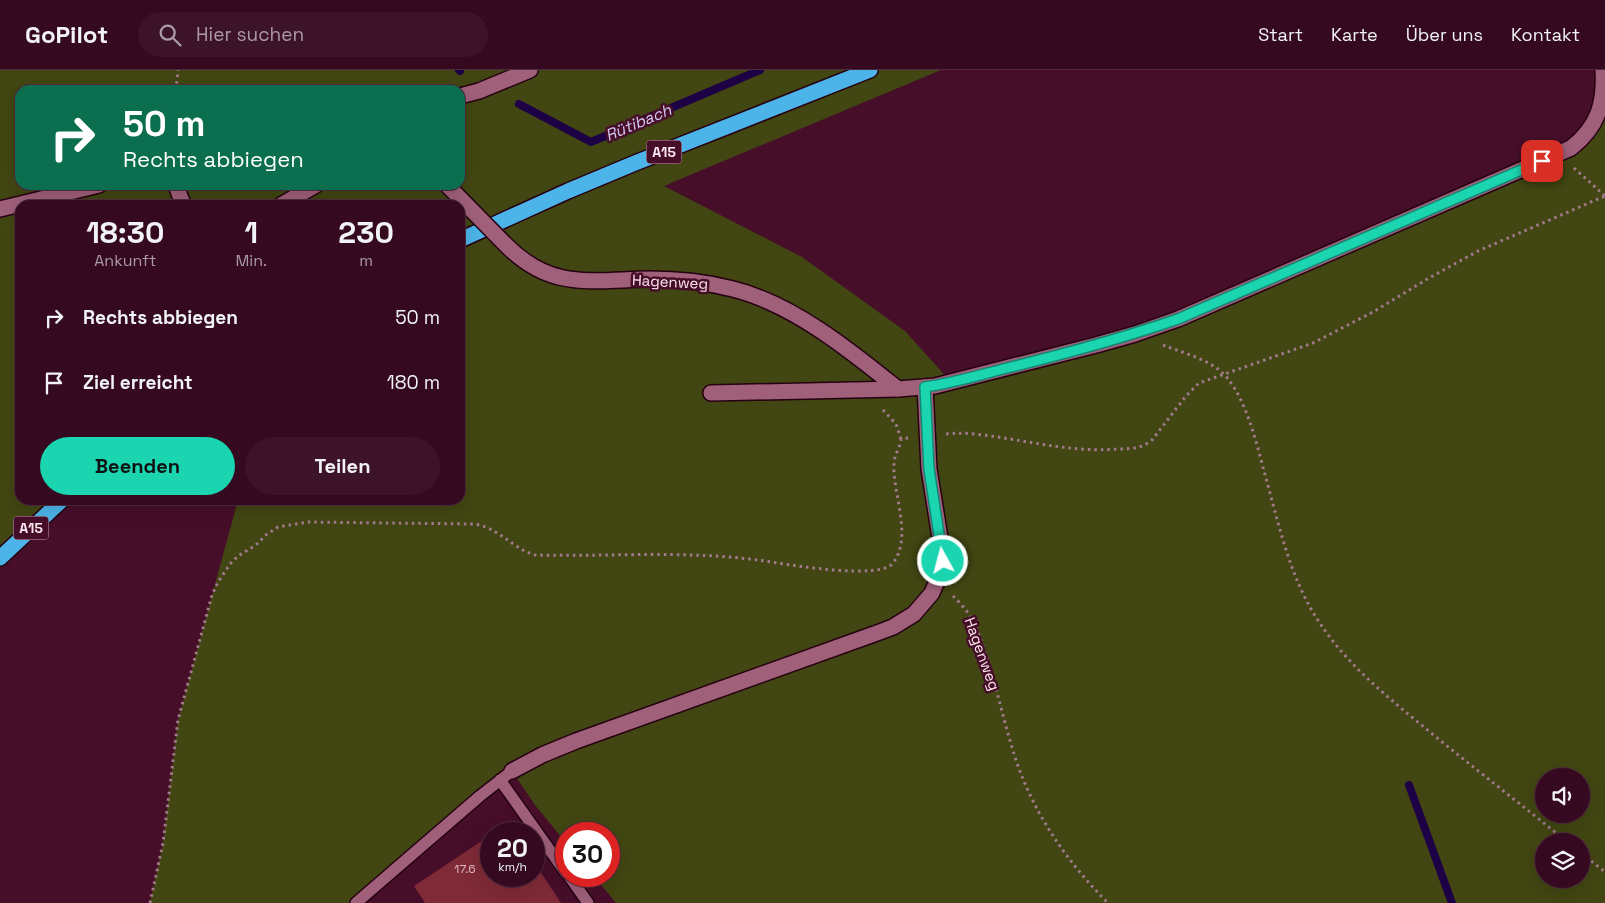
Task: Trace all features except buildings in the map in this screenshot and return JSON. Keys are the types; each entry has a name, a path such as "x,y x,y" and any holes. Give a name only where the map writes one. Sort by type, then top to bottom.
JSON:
{"highway":[{"name":"A15","path":"465,238 627,166 870,70"},
{"name":"A15","path":"0,558 57,505"}],"street":[{"path":"465,95 479,91 530,70"},
{"path":"711,394 925,387 1052,357 1135,334 1178,319 1560,153 1580,140 1593,125 1604,93 1603,70"},
{"path":"37,200 78,190"},
{"path":"290,200 307,190"},
{"name":"Hagenweg","path":"452,190 462,200"},
{"name":"Hagenweg","path":"465,203 520,258 549,275 560,278 588,280 675,280 717,285 759,297 825,334 898,389"},
{"path":"0,209 15,205"},
{"path":"506,776 537,758 576,741 893,627 914,614 932,593 938,582 943,561 930,481 926,436 925,387"}],"lane":[{"path":"356,903 506,776 555,855"},
{"path":"577,887 588,903"}],"path":[{"path":"176,85 178,70"},
{"path":"150,903 163,843 178,720 212,595 230,564 238,556 256,545 272,530 286,525 308,522 473,524 486,527 526,552 535,555 715,555 751,558 808,568 880,571 892,564 897,555 901,539 902,522 894,464 900,439 967,433 1084,450 1140,447 1152,440 1179,404 1195,387 1205,381 1279,357 1313,343 1374,312 1429,278 1478,251 1605,196 1560,153"},
{"path":"1135,334 1212,365 1224,374 1251,424 1300,588 1318,618 1354,667 1384,694 1556,833"},
{"name":"Hagenweg","path":"938,582 961,605 975,626 988,661 1015,757 1035,805 1060,846 1094,889 1108,903"},
{"path":"1590,860 1605,872"}],"green space":[{"path":"0,70 941,70 664,186 802,257 905,331 951,382 1135,334 1587,133 1605,70 1605,903 616,903 603,887 620,887 620,822 555,822 555,830 535,805 512,771 356,903 150,903 163,843 178,720 237,505 465,505 465,200 15,200 15,505 57,505 0,558"}],"waterway":[{"name":"Rütibach","path":"519,104 591,142 760,70"},
{"path":"1409,785 1452,903"}],"route":[{"path":"943,561 930,481 926,436 925,387 1052,357 1135,334 1178,319 1542,161"}]}
